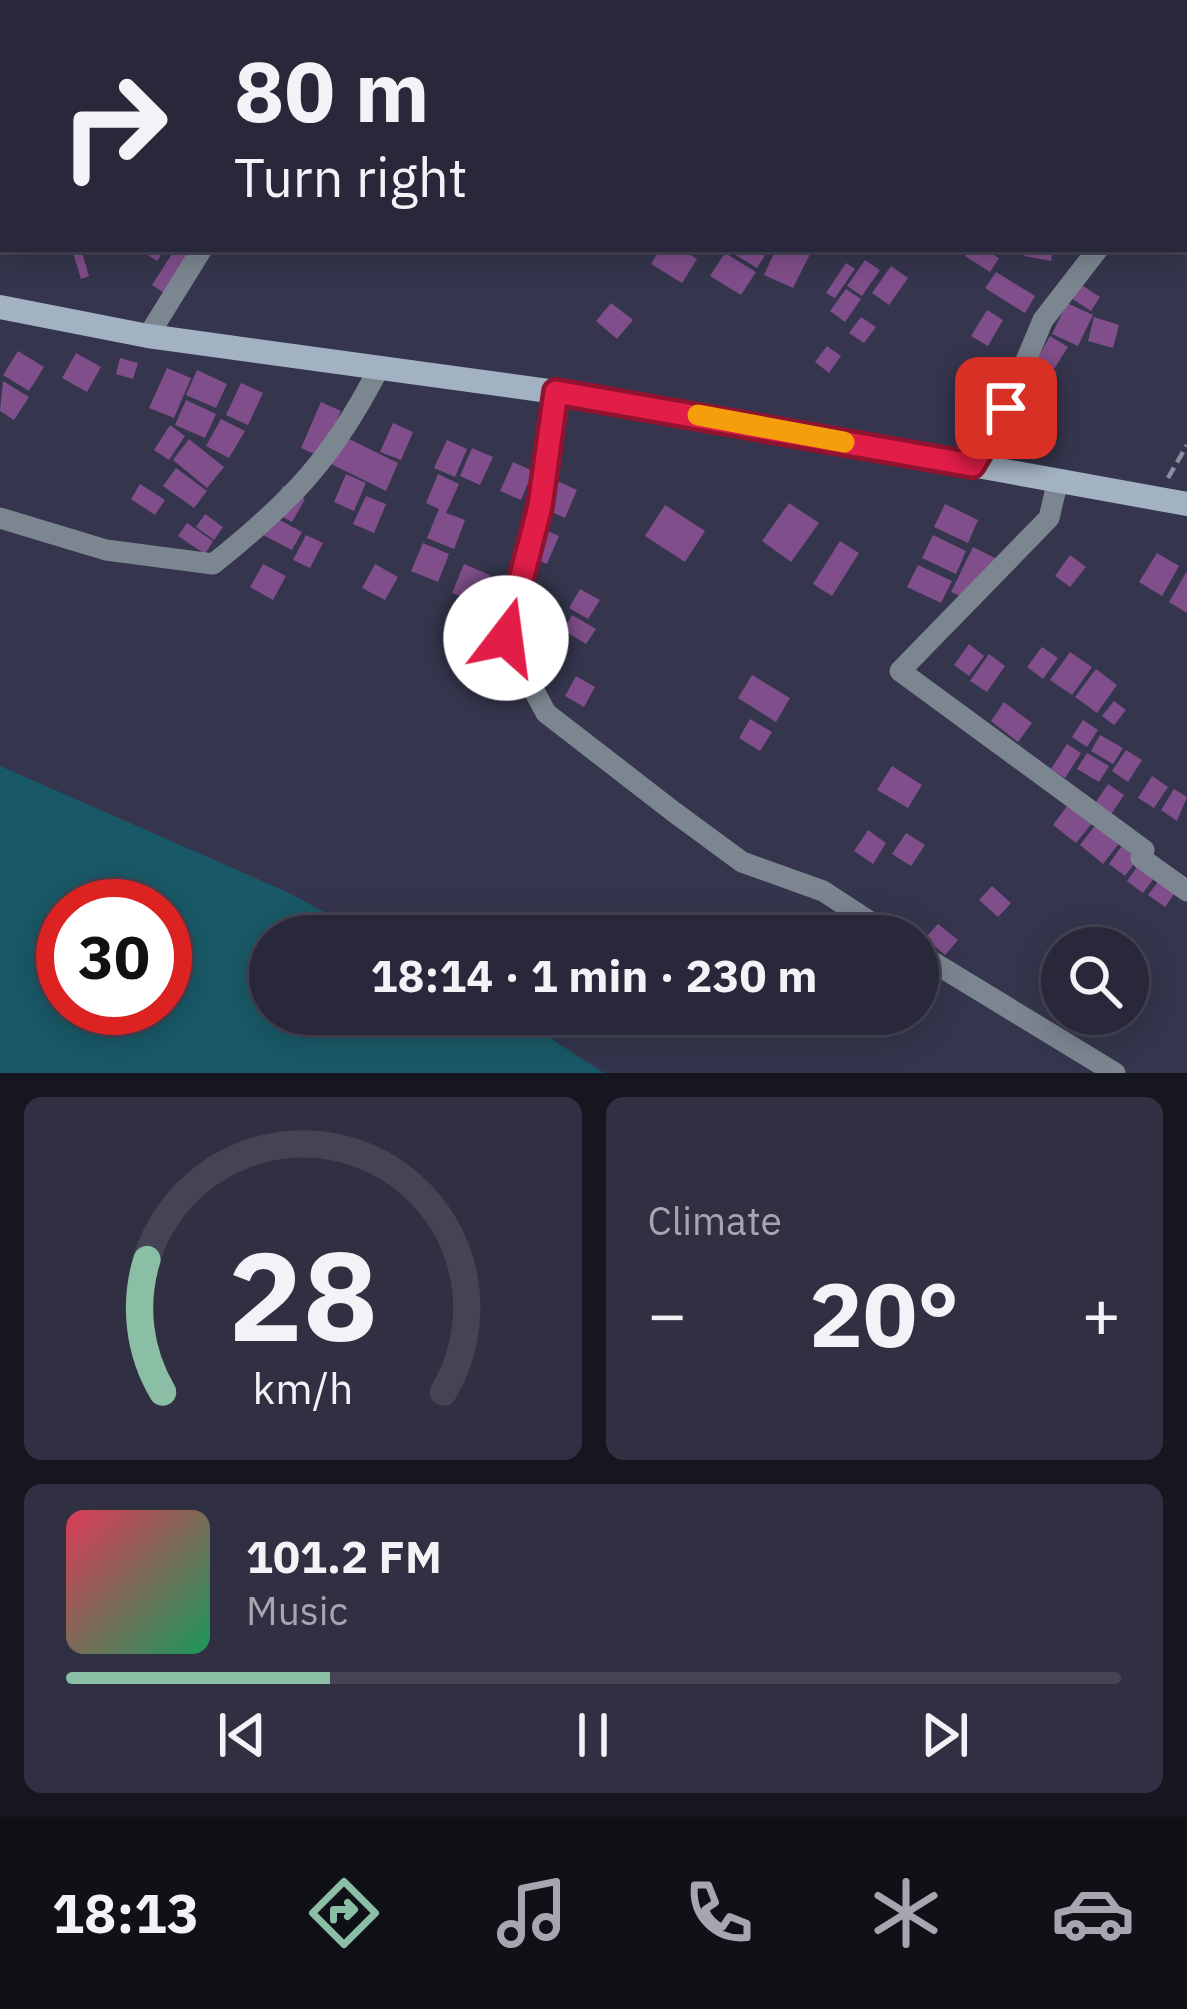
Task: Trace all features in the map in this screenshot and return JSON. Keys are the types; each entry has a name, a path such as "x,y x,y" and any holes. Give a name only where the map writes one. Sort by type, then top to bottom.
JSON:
{"street":[{"path":"148,336 200,252"},
{"path":"972,465 1006,408 1043,320 1096,252"},
{"path":"0,307 148,336 556,392 1187,503"},
{"path":"0,518 106,550 213,564 282,509 343,438 379,368"},
{"path":"556,392 540,506 506,638 546,712 742,862 823,891 860,915"},
{"path":"1058,480 1049,518 900,671 1130,839 1144,850 1141,858 1187,891"},
{"path":"939,966 1115,1073"}],"path":[{"path":"1156,498 1187,445"}],"shaded area":[{"path":"0,766 330,915 249,915 249,1035 545,1035 604,1073 0,1073"}],"building":[{"path":"73,252 82,252 89,276 81,279"},
{"path":"173,252 193,255 167,295 152,285"},
{"path":"658,252 686,252 697,259 682,283 651,264"},
{"path":"731,252 767,252 757,268"},
{"path":"775,252 811,252 793,288 764,275"},
{"path":"989,252 999,258 990,272 965,256"},
{"path":"1025,252 1052,252 1051,261 1024,256"},
{"path":"725,253 756,272 741,295 710,276"},
{"path":"865,260 880,270 862,296 847,286"},
{"path":"846,263 855,269 835,298 826,293"},
{"path":"891,266 908,278 889,305 872,293"},
{"path":"996,272 1035,296 1025,313 985,288"},
{"path":"1077,282 1100,297 1091,311 1068,296"},
{"path":"846,289 861,299 845,322 830,311"},
{"path":"611,303 633,320 617,339 596,321"},
{"path":"1067,303 1093,315 1078,346 1052,334"},
{"path":"987,310 1003,320 988,346 971,336"},
{"path":"861,317 876,327 864,343 849,333"},
{"path":"1094,317 1119,325 1113,348 1088,341"},
{"path":"1050,336 1068,347 1054,369 1037,359"},
{"path":"827,346 841,356 829,373 815,362"},
{"path":"18,351 44,367 29,391 3,375"},
{"path":"76,353 101,367 87,392 62,378"},
{"path":"120,358 138,363 133,379 116,374"},
{"path":"1028,360 1057,372 1035,425 1006,414"},
{"path":"167,368 191,378 174,418 149,408"},
{"path":"197,370 227,384 216,408 186,395"},
{"path":"3,381 29,397 14,420 0,411"},
{"path":"241,383 263,393 248,425 226,415"},
{"path":"186,400 216,414 205,438 175,425"},
{"path":"321,402 341,411 321,457 301,448"},
{"path":"221,419 245,431 229,458 206,446"},
{"path":"393,423 413,432 401,460 380,452"},
{"path":"170,425 185,436 169,460 154,450"},
{"path":"335,432 398,463 386,491 323,460"},
{"path":"189,439 224,467 207,488 173,460"},
{"path":"447,440 467,449 455,477 434,468"},
{"path":"472,448 493,457 480,485 460,476"},
{"path":"513,462 533,471 521,500 500,491"},
{"path":"176,468 207,491 194,508 163,486"},
{"path":"346,474 366,483 354,511 334,502"},
{"path":"438,474 459,484 446,513 465,520 454,549 427,538 439,509 426,503"},
{"path":"557,481 577,490 565,518 545,509"},
{"path":"140,484 165,500 155,515 131,499"},
{"path":"283,486 305,499 292,522 270,510"},
{"path":"366,496 386,504 374,533 353,524"},
{"path":"789,503 819,523 791,562 762,541"},
{"path":"945,504 978,520 968,543 934,527"},
{"path":"665,505 705,531 685,562 645,536"},
{"path":"205,514 223,527 214,540 196,527"},
{"path":"269,514 302,532 292,550 259,533"},
{"path":"187,523 213,541 205,554 178,536"},
{"path":"538,527 559,536 547,564 526,555"},
{"path":"306,535 323,543 310,568 293,560"},
{"path":"933,535 966,551 956,574 922,558"},
{"path":"840,541 859,553 832,596 813,584"},
{"path":"423,543 449,554 438,582 411,571"},
{"path":"973,547 1001,561 980,605 951,592"},
{"path":"1157,553 1179,566 1162,596 1139,582"},
{"path":"1070,555 1086,567 1070,587 1055,576"},
{"path":"263,564 286,576 273,600 250,587"},
{"path":"375,564 398,577 385,600 362,588"},
{"path":"464,564 490,575 479,603 452,593"},
{"path":"918,565 952,581 941,603 907,587"},
{"path":"1187,571 1187,613 1169,602"},
{"path":"580,589 600,600 588,619 569,608"},
{"path":"572,615 596,629 586,644 563,630"},
{"path":"969,644 984,656 969,676 954,665"},
{"path":"1042,647 1058,658 1043,679 1027,667"},
{"path":"1070,652 1092,667 1072,695 1050,680"},
{"path":"989,654 1005,666 987,692 970,681"},
{"path":"1096,669 1117,685 1097,713 1075,697"},
{"path":"752,675 790,698 776,722 738,698"},
{"path":"576,676 595,687 584,707 565,696"},
{"path":"1114,701 1126,710 1114,725 1102,716"},
{"path":"1004,702 1032,723 1018,742 991,721"},
{"path":"750,719 772,732 760,751 739,738"},
{"path":"1083,720 1098,730 1087,747 1072,737"},
{"path":"1100,735 1123,748 1113,764 1091,751"},
{"path":"1067,744 1081,753 1065,778 1051,769"},
{"path":"1126,750 1142,760 1128,782 1112,771"},
{"path":"1087,753 1109,766 1099,782 1077,769"},
{"path":"892,766 922,785 908,808 877,790"},
{"path":"1152,776 1168,787 1154,808 1138,798"},
{"path":"1108,784 1124,795 1110,816 1094,805"},
{"path":"1174,789 1187,797 1177,821 1161,810"},
{"path":"1073,798 1097,817 1076,843 1053,825"},
{"path":"1100,819 1124,837 1103,864 1080,845"},
{"path":"868,830 886,843 873,864 854,851"},
{"path":"906,833 925,845 911,866 892,854"},
{"path":"1123,844 1140,856 1125,876 1109,864"},
{"path":"1141,861 1158,873 1143,893 1127,881"},
{"path":"1163,875 1179,887 1165,907 1148,895"},
{"path":"992,886 1011,903 998,917 979,900"},
{"path":"939,925 958,940 945,955 939,950"}],"slow traffic":[{"path":"698,415 844,442"}],"route":[{"path":"506,638 540,506 556,392 972,465 1006,408"}]}
